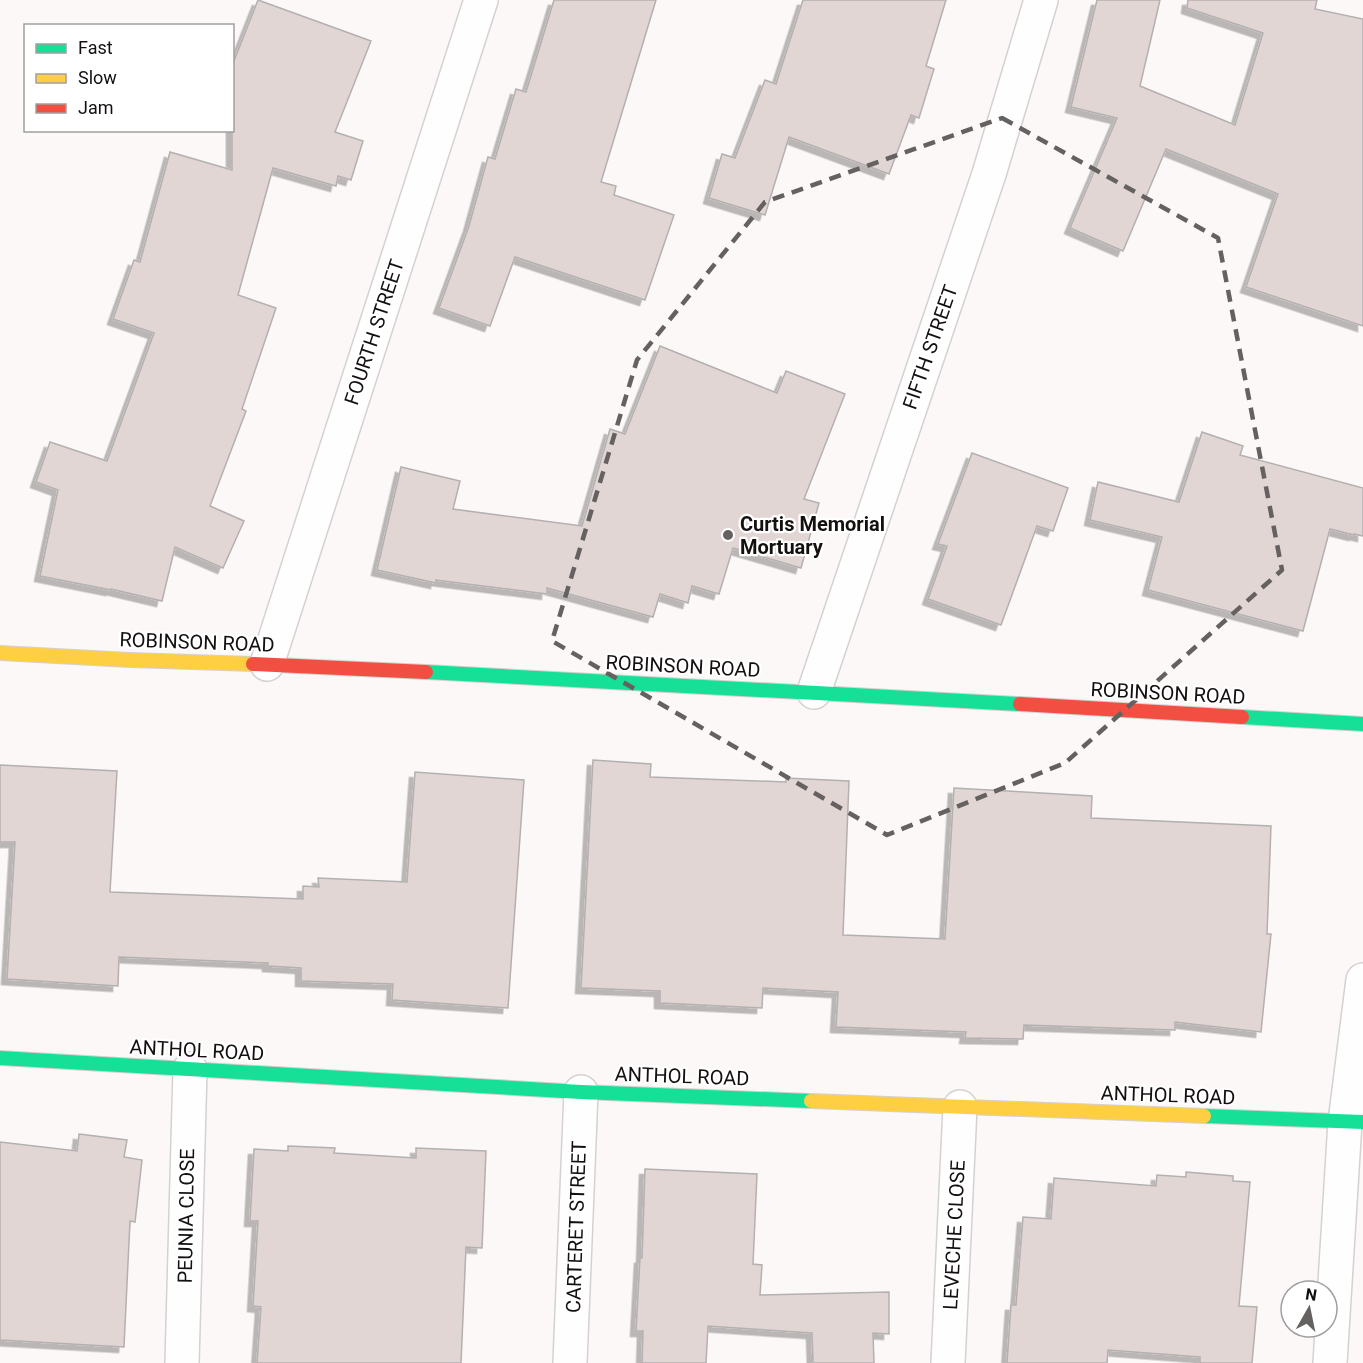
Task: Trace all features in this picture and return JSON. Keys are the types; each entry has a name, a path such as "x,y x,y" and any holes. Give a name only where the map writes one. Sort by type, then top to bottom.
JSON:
{"main road":[{"name":"ROBINSON ROAD","path":"0,653 814,692 1363,724"},
{"name":"ANTHOL ROAD","path":"0,1058 581,1092 1354,1122"}],"street":[{"name":"FOURTH STREET","path":"267,664 481,0"},
{"name":"FIFTH STREET","path":"814,692 989,174 1041,0"},
{"path":"1330,1363 1354,1122 1363,980"},
{"name":"PEUNIA CLOSE","path":"182,1363 190,1069"},
{"name":"CARTERET STREET","path":"570,1363 581,1092"},
{"name":"LEVECHE CLOSE","path":"948,1363 960,1107"}],"highlighted area":[{"path":"1002,118 1218,238 1282,570 1065,763 887,835 552,641 637,360 765,202"}],"building":[{"path":"258,0 371,41 335,132 363,141 351,180 338,176 336,186 273,168 238,295 276,308 242,409 246,411 210,506 244,521 223,568 175,547 162,601 40,576 58,490 36,482 50,442 107,461 154,333 113,319 134,260 140,262 170,152 232,170 234,61"},
{"path":"554,0 656,0 601,182 616,186 614,195 674,215 645,300 515,257 490,326 439,308 469,226 488,157 495,159 516,89 526,92"},
{"path":"803,0 946,0 926,66 934,69 919,118 911,115 889,174 789,137 765,215 709,198 722,154 735,158 765,80 776,84"},
{"path":"1097,0 1160,0 1140,86 1235,125 1263,33 1187,8 1188,0 1317,0 1315,9 1363,19 1363,326 1246,287 1278,194 1166,149 1123,251 1070,228 1117,118 1071,107"},
{"path":"660,346 777,393 786,371 845,394 804,499 819,503 801,568 733,548 719,594 692,586 688,603 660,594 653,617 547,588 547,594 436,580 436,583 377,570 401,467 460,481 453,509 582,526 610,429 625,434"},
{"path":"1202,432 1243,446 1240,455 1363,488 1363,536 1330,529 1303,631 1148,590 1162,537 1090,520 1098,482 1179,502"},
{"path":"972,453 1068,488 1053,531 1037,526 1001,625 928,599 947,546 938,544"},
{"path":"593,760 651,764 650,777 786,782 786,778 849,781 843,935 945,939 954,788 1092,796 1091,818 1271,826 1267,934 1271,934 1261,1032 1175,1022 1175,1030 1024,1025 1023,1039 965,1038 966,1032 836,1027 838,992 763,988 762,1008 660,1003 660,991 581,988"},
{"path":"0,765 117,771 110,892 303,899 303,886 319,887 318,878 407,882 415,772 524,780 508,1008 392,1000 393,984 301,981 301,968 268,966 268,963 119,957 118,986 7,979 15,842 0,842"},
{"path":"79,1134 127,1140 124,1157 142,1160 135,1222 130,1221 124,1347 0,1340 0,1142 77,1151"},
{"path":"288,1146 335,1148 334,1153 416,1158 416,1148 486,1151 482,1248 466,1247 461,1363 257,1363 261,1307 253,1306 258,1221 250,1221 254,1149 288,1151"},
{"path":"645,1169 757,1174 753,1264 762,1265 760,1295 889,1292 889,1334 873,1333 874,1363 813,1363 812,1333 708,1326 706,1363 642,1363 643,1331 636,1331 640,1258 642,1258"},
{"path":"1186,1172 1233,1176 1233,1181 1250,1182 1239,1306 1257,1307 1252,1363 1200,1363 1200,1357 1108,1350 1107,1363 1007,1363 1011,1305 1016,1305 1023,1217 1051,1219 1054,1178 1156,1186 1157,1175 1186,1177"}],"traffic: fast":[{"path":"426,672 1020,704"},
{"path":"1242,717 1363,724"},
{"path":"0,1058 581,1092 811,1101"},
{"path":"1204,1116 1363,1122"}],"traffic: slow":[{"path":"0,653 253,664"},
{"path":"811,1101 1204,1116"}],"traffic: jam":[{"path":"253,664 426,672"},
{"path":"1020,704 1242,717"}],"place":[{"name":"Curtis Memorial Mortuary","path":"728,535"}]}
